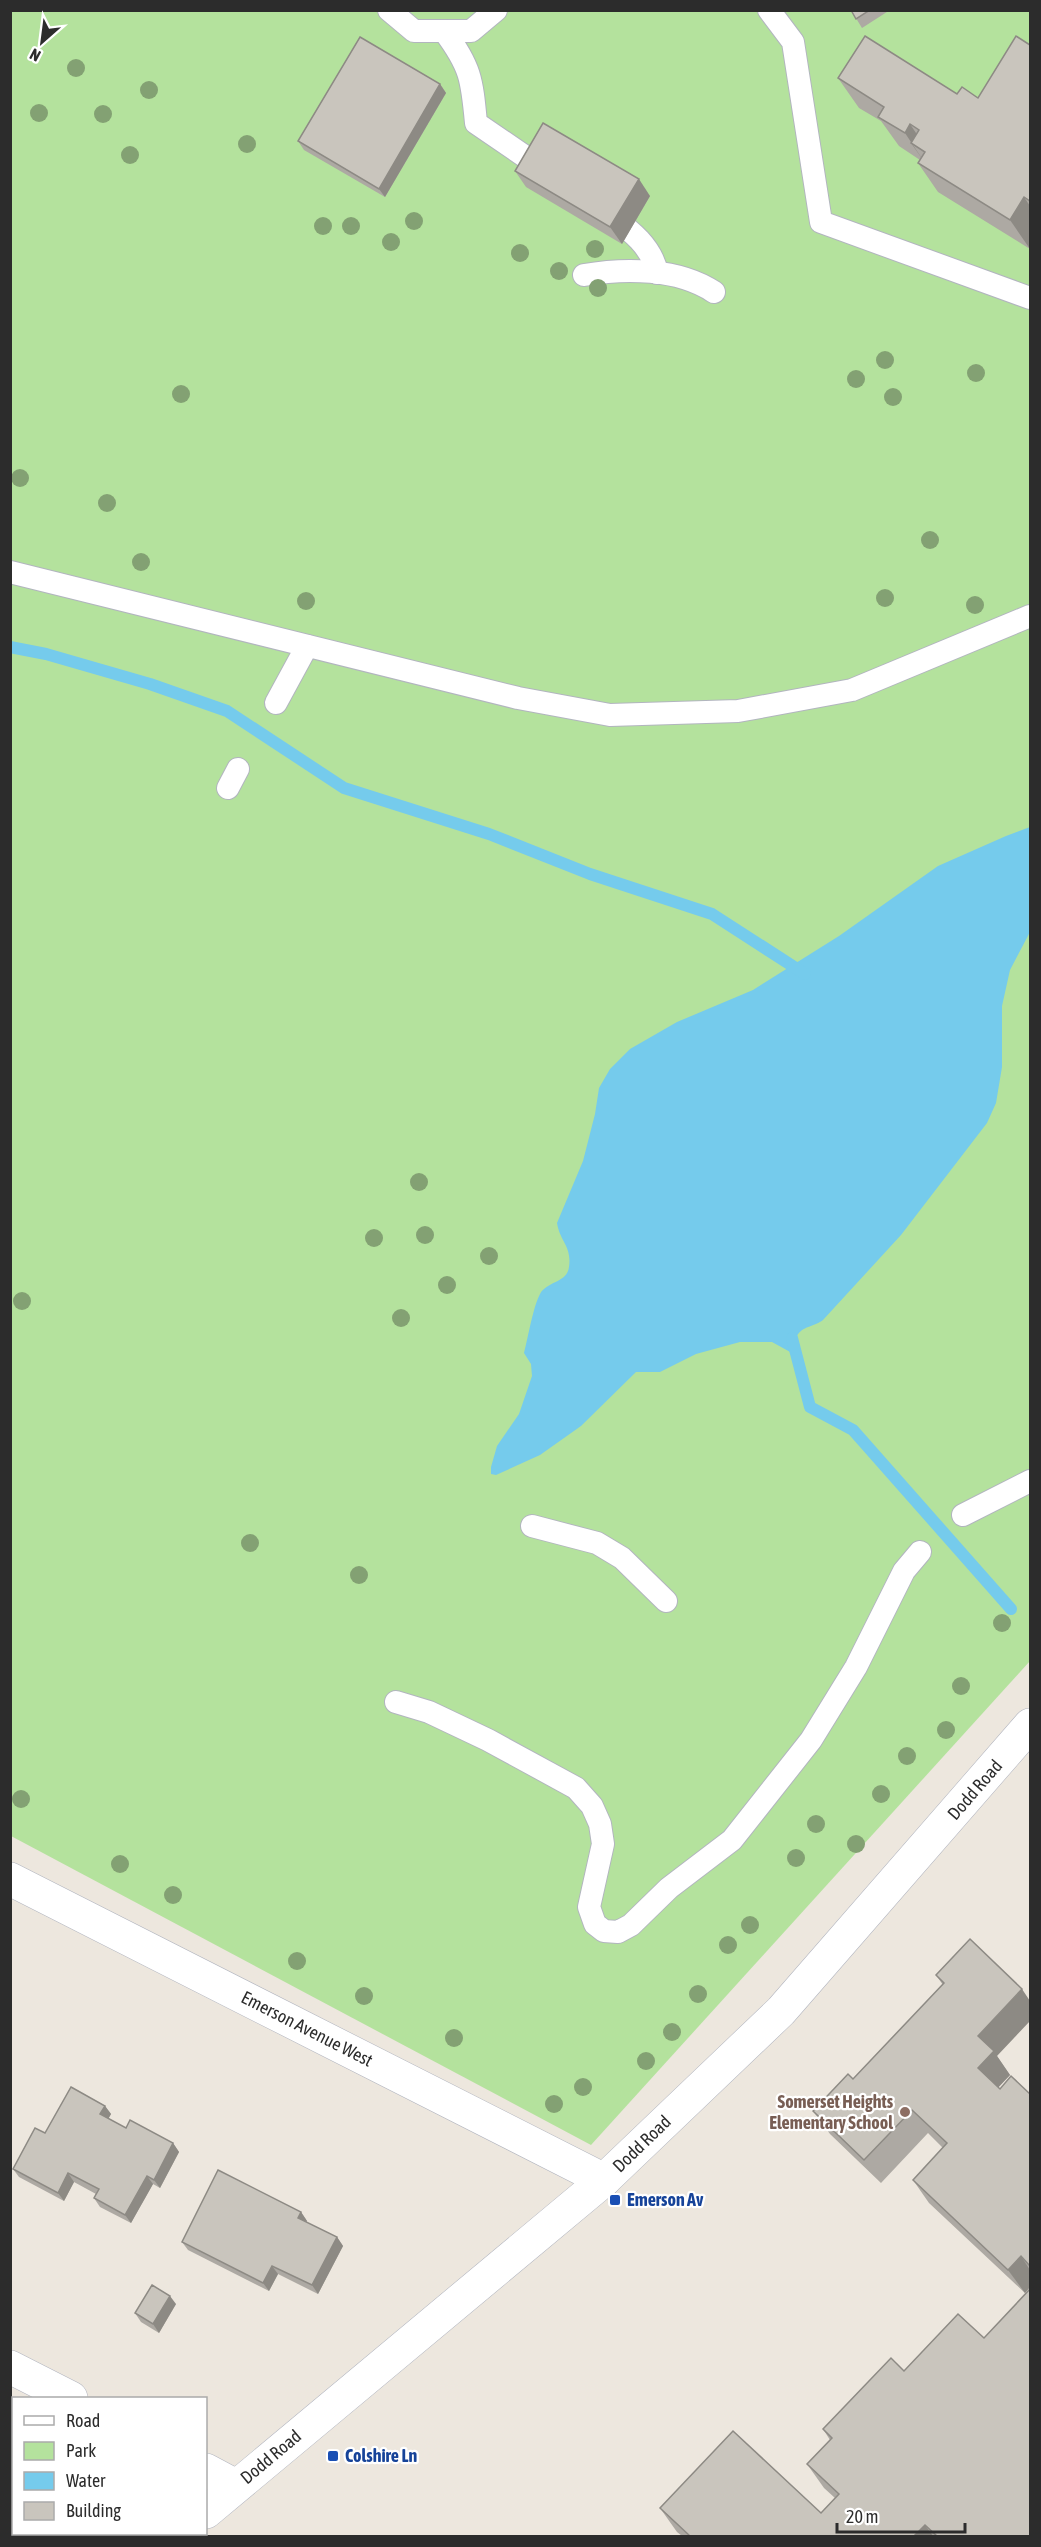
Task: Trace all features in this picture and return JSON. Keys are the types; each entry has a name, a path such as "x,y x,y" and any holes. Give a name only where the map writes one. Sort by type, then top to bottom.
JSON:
{"main road":[{"name":"Dodd Road","path":"207,2511 604,2180 781,2011 1030,1725"},
{"name":"Emerson Avenue West","path":"10,1879 604,2180"},
{"path":"10,2367 68,2397"},
{"path":"207,2471 236,2486"}],"lane":[{"path":"389,10 414,31 471,31 496,10"},
{"path":"769,10 793,42 821,222 1030,298"},
{"path":"444,31 463,56 472,84 476,123 634,234 652,256 657,273"},
{"path":"584,275 602,272 669,274 701,283 714,292"},
{"path":"10,572 518,698 610,715 738,711 852,690 1030,616"},
{"path":"276,703 307,646"},
{"path":"963,1515 1030,1481"},
{"path":"532,1526 597,1543 622,1558 666,1601"},
{"path":"396,1702 429,1712 488,1740 576,1788 592,1806 600,1824 603,1844 589,1907 595,1924 604,1931 618,1932 631,1925 669,1888 732,1840 811,1740 856,1666 904,1572 920,1552"}],"green space":[{"path":"10,11 1030,11 1030,1661 591,2145 11,1836"}],"water":[{"path":"1030,827 1030,932 1010,970 1002,1006 1002,1067 996,1103 987,1123 901,1235 823,1320 799,1333 797,1336 800,1350 792,1353 772,1342 740,1342 696,1354 660,1372 636,1372 581,1426 540,1455 496,1475 491,1474 497,1446 519,1414 532,1376 531,1364 524,1353 537,1300 543,1290 565,1276 569,1267 569,1254 557,1223 583,1161 599,1088 610,1069 630,1049 677,1022 753,990 839,936 938,866"}],"building":[{"path":"851,10 870,10 856,19"},
{"path":"865,36 957,94 962,87 978,98 1016,36 1030,45 1030,201 1024,197 1010,220 918,163 925,152 911,143 919,130 910,124 905,133 878,117 884,107 838,78"},
{"path":"360,37 440,84 379,189 298,141"},
{"path":"543,123 639,179 610,227 515,171"},
{"path":"970,1939 1022,1989 978,2036 994,2051 978,2068 1000,2089 1011,2076 1030,2094 1030,2266 1021,2256 1008,2270 913,2180 947,2143 912,2110 864,2160 813,2111 848,2074 853,2079 944,1983 936,1975"},
{"path":"71,2087 105,2106 100,2114 126,2128 130,2120 173,2143 154,2180 147,2176 125,2215 94,2198 99,2189 68,2173 58,2193 13,2169 35,2128 45,2133"},
{"path":"218,2170 301,2212 298,2218 337,2237 312,2285 272,2266 263,2283 182,2242"},
{"path":"152,2285 170,2296 153,2324 135,2313"},
{"path":"1030,2289 1030,2536 937,2536 925,2525 914,2536 690,2536 660,2508 733,2431 821,2513 839,2494 807,2464 832,2438 823,2429 891,2358 904,2371 958,2314 984,2338"}],"waterway":[{"path":"10,647 46,654 150,684 227,711 344,788 489,834 590,874 712,914 805,974"},
{"path":"792,1338 810,1407 853,1430 1011,1609"}],"place":[{"name":"Somerset Heights Elementary School","path":"905,2112"},
{"name":"Emerson Av","path":"615,2200"},
{"name":"Colshire Ln","path":"333,2456"}]}
